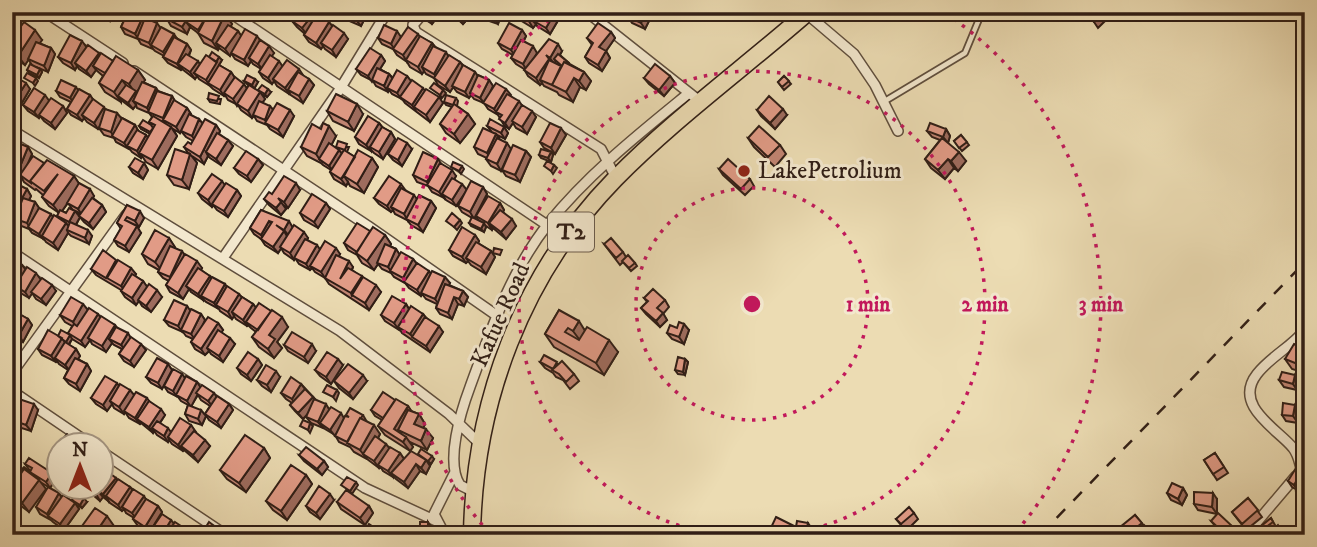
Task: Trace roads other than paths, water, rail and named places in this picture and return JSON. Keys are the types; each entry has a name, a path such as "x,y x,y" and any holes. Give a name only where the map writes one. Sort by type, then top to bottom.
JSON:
{"highway":[{"name":"Kafue Road","path":"472,535 479,443 504,354 530,298 568,235 617,178 695,98 807,13"}],"street":[{"path":"45,12 283,169 496,315"},
{"path":"229,12 340,89 547,225"},
{"path":"223,258 340,89 387,12"},
{"path":"405,12 415,21 416,32 601,149 617,178"},
{"path":"415,21 424,12"},
{"path":"445,535 434,514 455,472 458,421 496,315 547,225 608,161 695,98 587,12"},
{"path":"807,13 854,54 884,102 898,131"},
{"path":"12,130 362,346 458,421 479,443"},
{"path":"12,373 134,203"},
{"path":"12,252 365,488 436,522"},
{"path":"1247,535 1285,493 1303,466 1292,446 1265,425 1252,396 1252,385 1258,373 1305,330"},
{"path":"12,391 72,432"},
{"path":"116,461 226,535"},
{"path":"455,472 460,485 474,492"}],"lane":[{"path":"884,102 965,54 982,12"},
{"path":"1113,12 1119,16 1127,12"}],"railway":[{"path":"1040,535 1305,262"}],"place":[{"name":"LakePetrolium","path":"744,171"}]}
